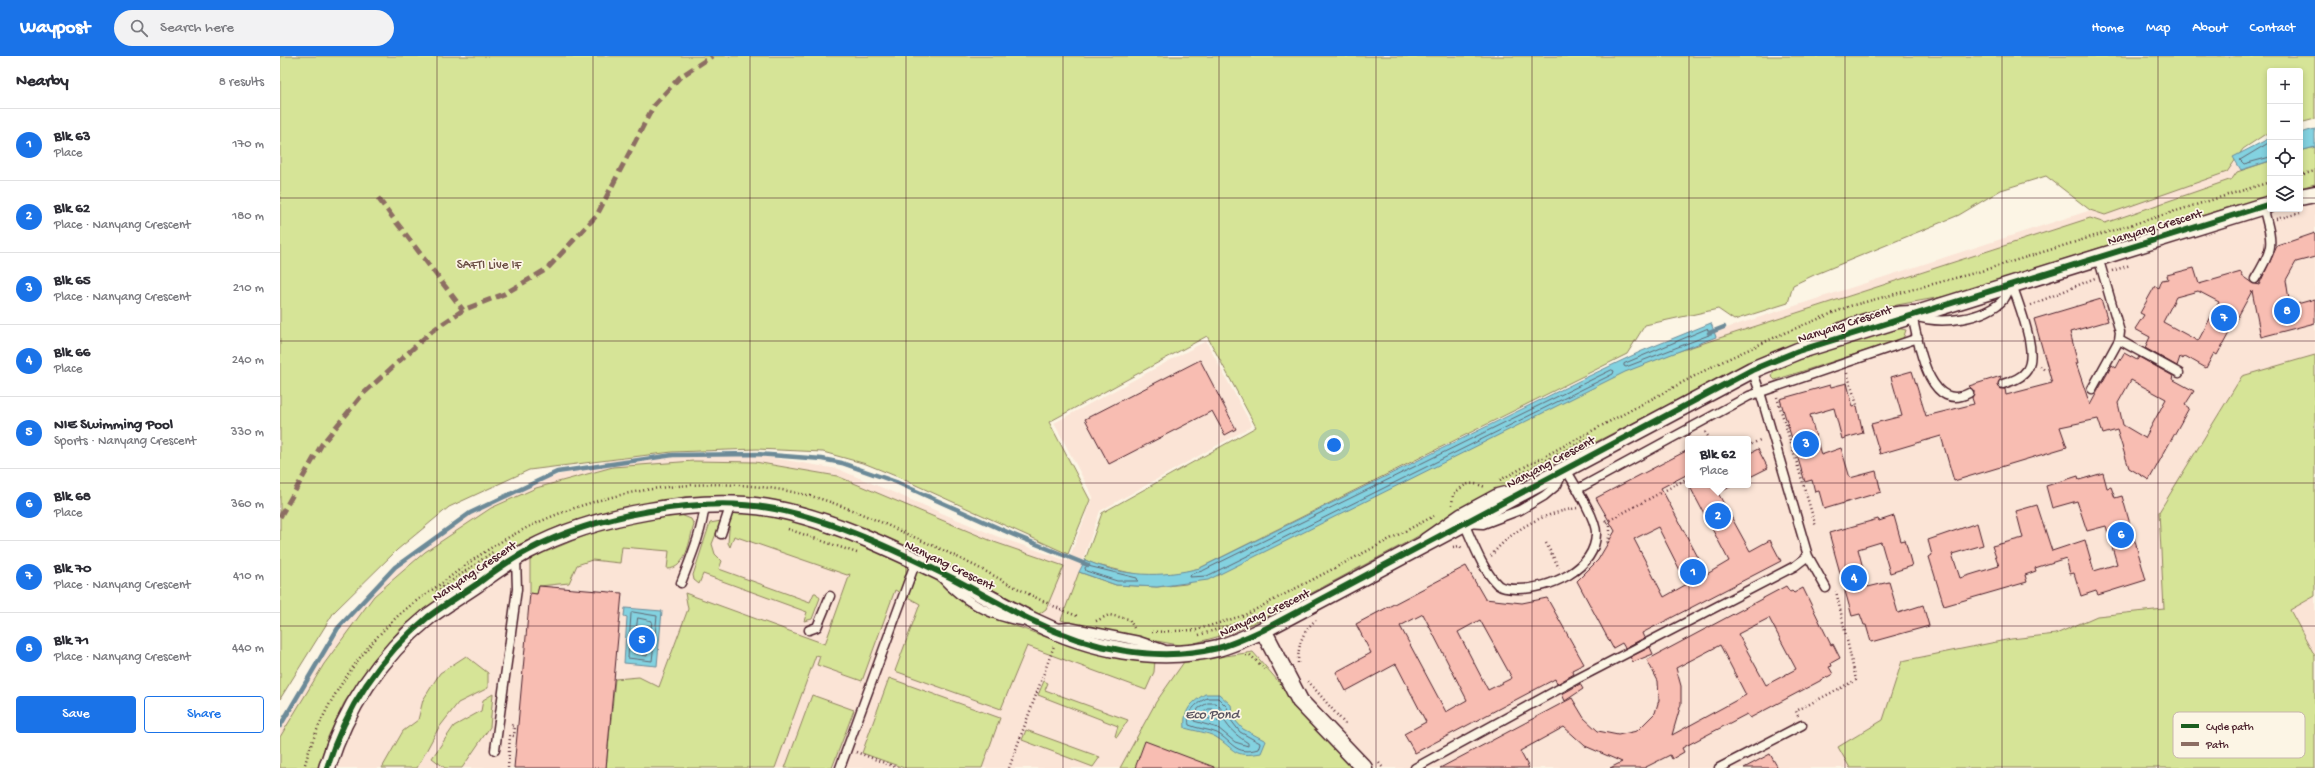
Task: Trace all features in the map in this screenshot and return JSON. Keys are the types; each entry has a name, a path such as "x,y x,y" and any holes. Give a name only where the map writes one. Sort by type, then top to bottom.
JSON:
{"street":[{"path":"2303,203 2315,194"},
{"name":"Nanyang Crescent","path":"327,768 337,739 355,703 392,650 428,617 516,558 564,534 589,526 667,509 707,497 731,497 801,516 854,534 935,570 1042,625 1085,641 1115,649 1172,654 1219,648 1263,630 1412,552 1565,468 1752,370 1812,347 2267,205"},
{"path":"1263,630 1300,701 1371,765"}],"lane":[{"path":"2255,278 2270,252 2271,239 2267,222 2267,212"},
{"path":"2092,389 2119,340 2120,332 2098,257"},
{"path":"2004,384 2021,376 2027,371 2030,363 2031,350 2012,284"},
{"path":"1912,315 1928,321 1966,318 1988,309 2004,299 2012,284"},
{"path":"1812,347 1827,334 1868,318 1902,310 1930,310"},
{"path":"1912,315 1926,367 1932,383 1944,394 1960,396 1970,393"},
{"path":"1578,489 1748,396 1918,338"},
{"path":"2119,340 2179,373"},
{"path":"1752,370 1760,392 1808,556 1826,588"},
{"path":"1565,468 1578,489 1592,518 1596,534 1593,547 1586,559 1564,578 1530,589 1509,589 1499,586 1485,565 1464,523 1483,524 1520,510 1544,496 1556,485 1565,468"},
{"path":"1412,552 1429,533 1497,493 1538,483"},
{"path":"681,583 701,530 707,497"},
{"path":"721,534 731,497"},
{"path":"1415,768 1578,679 1795,566 1808,556"},
{"path":"494,750 517,589 516,558"},
{"path":"840,768 916,561"},
{"path":"809,630 817,627 830,596"},
{"path":"1719,768 1802,725"}],"path":[{"path":"2303,174 2315,171"},
{"path":"2267,222 2286,212"},
{"path":"2104,274 2136,263"},
{"path":"2019,310 2097,277 2099,284"},
{"path":"2040,365 2046,371"},
{"path":"1850,380 1857,405"},
{"path":"1774,386 1816,527"},
{"path":"1751,444 1762,439"},
{"path":"1606,522 1685,480"},
{"path":"304,768 327,709 352,669 382,631 402,612 460,568 510,536 573,508 626,495 670,486 718,483 750,484 795,492 864,515 960,558 1056,608"},
{"path":"707,497 724,489"},
{"path":"731,497 745,490"},
{"path":"1485,565 1501,544 1514,532 1541,517 1555,512 1578,508 1588,511 1610,525 1610,534 1602,550"},
{"path":"1603,516 1606,522"},
{"path":"507,544 532,531"},
{"path":"1546,543 1564,578"},
{"path":"1452,547 1460,546 1464,550"},
{"path":"426,600 444,585 500,548"},
{"path":"1802,725 1796,711 1856,680 1835,585"},
{"path":"1300,669 1298,650 1302,638 1306,630 1322,616"},
{"path":"1009,768 1054,645"},
{"path":"1307,680 1348,727"},
{"path":"508,768 510,735 514,736 515,727"},
{"path":"847,749 898,768"},
{"path":"1371,765 1383,768"}],"shaded area":[{"path":"2315,139 2315,768 280,768 280,724 319,660 369,591 421,547 488,502 534,482 611,460 694,454 755,455 838,469 996,536 1068,561 1093,497 1054,423 1206,341 1252,426 1100,511 1081,565 1117,577 1184,577 1671,346 2267,153 2267,212 2303,212 2303,142"}],"green space":[{"name":"SAFTI Live IF","path":"280,56 2315,56 2315,119 2303,122 2303,68 2267,68 2267,133 2243,149 2227,172 2105,215 2090,210 2046,176 2001,190 1959,215 1793,285 1788,303 1734,320 1718,309 1645,325 1627,354 1200,568 1172,575 1143,576 1097,565 1085,560 1102,513 1256,427 1207,336 1049,422 1090,500 1068,554 898,477 866,464 823,452 757,449 672,452 529,470 449,507 397,550 334,612 280,699"},
{"path":"2315,147 2315,184 2303,187 2303,176 2303,150"},
{"path":"2267,162 2267,197 2233,206 1947,296 1897,305 1844,324 1757,359 1522,480 1492,493 1413,539 1263,619 1224,635 1184,646 1091,629 1061,620 1079,572 1116,585 1157,587 1186,584 1543,412 1609,377 1673,353 2090,218 2105,223 2232,179 2237,172"},
{"path":"1897,328 1906,330 1903,339 1775,380 1771,376 1775,369 1780,366"},
{"path":"2315,355 2315,596 2290,610 2315,656 2315,768 1850,768 1838,747 1883,720 1902,661 2011,639 2056,634 2097,616 2164,609 2159,512 2242,376"},
{"path":"694,461 755,462 837,476 994,542 1064,566 1046,609 1039,614 956,570 866,529 800,506 736,496 712,496 685,497 605,513 560,526 516,546 480,567 401,628 371,663 344,703 328,737 318,768 280,768 280,737 324,664 374,596 425,552 491,508 536,488 613,467"},
{"path":"731,504 777,510 955,580 1002,621 1054,640 1106,653 1155,660 1154,672 1146,690 1027,646 1001,709 895,671 920,604 895,590 862,681 817,665 820,656 816,655 775,768 606,768 615,679 639,677 659,687 688,609 685,593 825,644 850,574 847,575 734,536 730,547 728,543"},
{"path":"681,515 691,519 694,525 686,553 679,564 674,568 667,569 669,551 622,547 620,563 592,560 577,565 569,583 539,586 537,594 530,593 530,561 534,557 591,533 628,523"},
{"path":"721,521 712,544 715,554 722,561 719,569 810,602 814,593 816,593 820,598 812,619 804,621 807,612 703,574 699,584 694,580 693,575 710,523"},
{"path":"1253,652 1353,768 1120,768 1156,702 1184,662"},
{"path":"466,656 488,673 488,688 458,703 438,729 417,768 382,768 403,731 418,720 423,700 440,673"},
{"path":"889,678 1000,718 982,768 904,768 862,753"},
{"path":"1044,681 1048,683 1045,690 1128,720 1117,737 1115,736 1118,726 1038,695"},
{"path":"493,694 490,727 462,768 445,768 432,758 454,726 481,711 483,700"},
{"path":"812,695 854,710 832,768 785,768"},
{"path":"1026,730 1100,757 1093,767 1022,740"}],"water":[{"path":"2315,129 2315,147 2303,150 2303,132"},
{"path":"2267,140 2267,162 2241,170 2233,157"},
{"path":"1711,323 1716,337 1625,372 1208,580 1157,587 1116,585 1079,572 1085,560 1114,570 1142,574 1171,573 1200,568 1589,376 1642,351"},
{"path":"625,608 662,611 657,666 624,663 627,617 624,616"},
{"name":"Eco Pond","path":"1205,694 1219,694 1231,705 1233,718 1243,729 1266,741 1261,753 1240,754 1212,735 1185,728 1185,716 1189,708"}],"building":[{"path":"2315,233 2315,257 2296,262 2286,280 2290,306 2315,299 2315,323 2261,337 2252,291 2217,355 2214,353 2206,368 2185,356 2183,359 2180,357 2177,366 2145,348 2150,337 2135,329 2144,315 2140,313 2155,286 2159,288 2162,280 2168,279 2167,275 2194,268 2199,284 2241,272 2242,276 2252,283 2259,285 2277,246","holes":["2198,291 2219,302 2198,341 2163,322 2176,297"]},
{"path":"2101,299 2108,321 2070,332 2078,363 2076,363 2090,405 2112,365 2116,368 2124,353 2137,360 2139,357 2173,376 2172,379 2194,391 2185,405 2189,408 2149,480 2129,468 2117,430 2103,434 2098,419 2060,427 2067,447 1954,481 1941,436 1880,454 1871,424 1902,416 1891,377 1912,371 1926,416 1974,404 1972,398 1974,391 1969,386 2001,376 1998,385 2000,388 2005,389 2006,395 2052,383 2034,319","holes":["2131,380 2166,399 2145,438 2123,425 2118,403"]},
{"path":"1200,360 1236,429 1225,435 1212,411 1109,464 1085,419"},
{"path":"1847,383 1853,407 1857,406 1863,433 1842,439 1834,408 1810,415 1821,455 1841,448 1850,478 1876,471 1881,492 1824,509 1819,491 1815,492 1812,480 1805,482 1780,399 1830,385 1831,387"},
{"path":"1758,449 1768,468 1751,476 1751,452"},
{"path":"1685,452 1685,476 1661,488 1707,574 1729,561 1691,488 1728,488 1718,493 1750,551 1770,540 1781,561 1642,633 1644,638 1625,648 1622,643 1613,648 1577,581 1598,560 1615,531 1596,498","holes":["1658,527 1687,584 1664,597 1634,539"]},
{"path":"2103,473 2107,488 2111,487 2115,498 2122,496 2146,580 2098,595 2096,591 2081,596 2074,573 2070,574 2066,558 2035,568 2036,571 2025,575 2027,582 1944,606 1929,557 1932,555 1928,540 1977,523 1983,545 1952,554 1960,578 1999,566 1992,546 2023,538 2016,511 2037,505 2052,551 2085,540 2094,571 2117,564 2106,526 2087,531 2077,501 2052,508 2046,486 2078,476 2079,480"},
{"path":"1894,516 1901,541 1905,540 1912,566 1890,573 1881,542 1858,549 1868,587 1889,582 1898,613 1923,605 1929,626 1871,642 1866,625 1864,625 1860,614 1852,616 1829,533"},
{"path":"1466,566 1485,599 1522,603 1547,598 1584,664 1572,670 1574,674 1557,684 1555,679 1415,753 1404,734 1426,722 1396,664 1346,691 1336,672 1371,653 1356,624","holes":["1423,614 1467,700 1446,712 1400,626","1480,620 1512,678 1488,690 1458,632"]},
{"path":"539,586 622,593 606,768 514,768 530,593 537,594"},
{"path":"1786,586 1790,592 1792,591 1794,593 1803,588 1831,645 1833,644 1840,658 1831,663 1832,666 1829,667 1833,674 1750,718 1747,714 1682,748 1684,752 1672,759 1670,755 1644,768 1610,768 1622,762 1585,746 1564,727 1520,751 1529,768 1440,768 1572,698 1584,718 1598,731 1618,735 1637,731 1655,713 1659,700 1658,681 1647,660","holes":["1769,618 1796,669 1766,685 1738,634","1720,645 1746,695 1672,735 1681,704 1681,686 1676,668"]},
{"path":"1650,647 1653,654 1633,662 1630,657"},
{"path":"1580,684 1583,689 1565,701 1562,694"},
{"path":"1145,741 1214,767 1214,768 1135,768"},
{"path":"1770,754 1778,768 1744,768"}],"waterway":[{"path":"1709,333 1724,327"},
{"path":"280,726 338,628 395,567 470,513 557,472 673,455 757,454 822,459 842,463 896,482 1014,535 1088,565"}],"marked path":[{"path":"280,517 322,444 363,394 432,331 463,310 504,294 547,269 597,215 654,105 680,77 712,56"},
{"path":"378,198 463,310"}],"cycle path":[{"path":"327,768 344,725 366,685 394,649 428,617 514,558 527,551 554,538 615,518 648,511 714,505 746,505 775,509 820,521 865,538 952,578 1033,621 1054,631 1077,639 1123,651 1147,653 1171,654 1218,648 1263,630 1752,370 1798,351 2267,205"}],"place":[{"name":"Blk 71","path":"2287,311"},
{"name":"Blk 70","path":"2224,318"},
{"name":"Blk 65","path":"1806,444"},
{"name":"Blk 62","path":"1718,516"},
{"name":"Blk 68","path":"2121,535"},
{"name":"Blk 63","path":"1693,572"},
{"name":"Blk 66","path":"1854,578"},
{"name":"NIE Swimming Pool","path":"642,640"}]}
